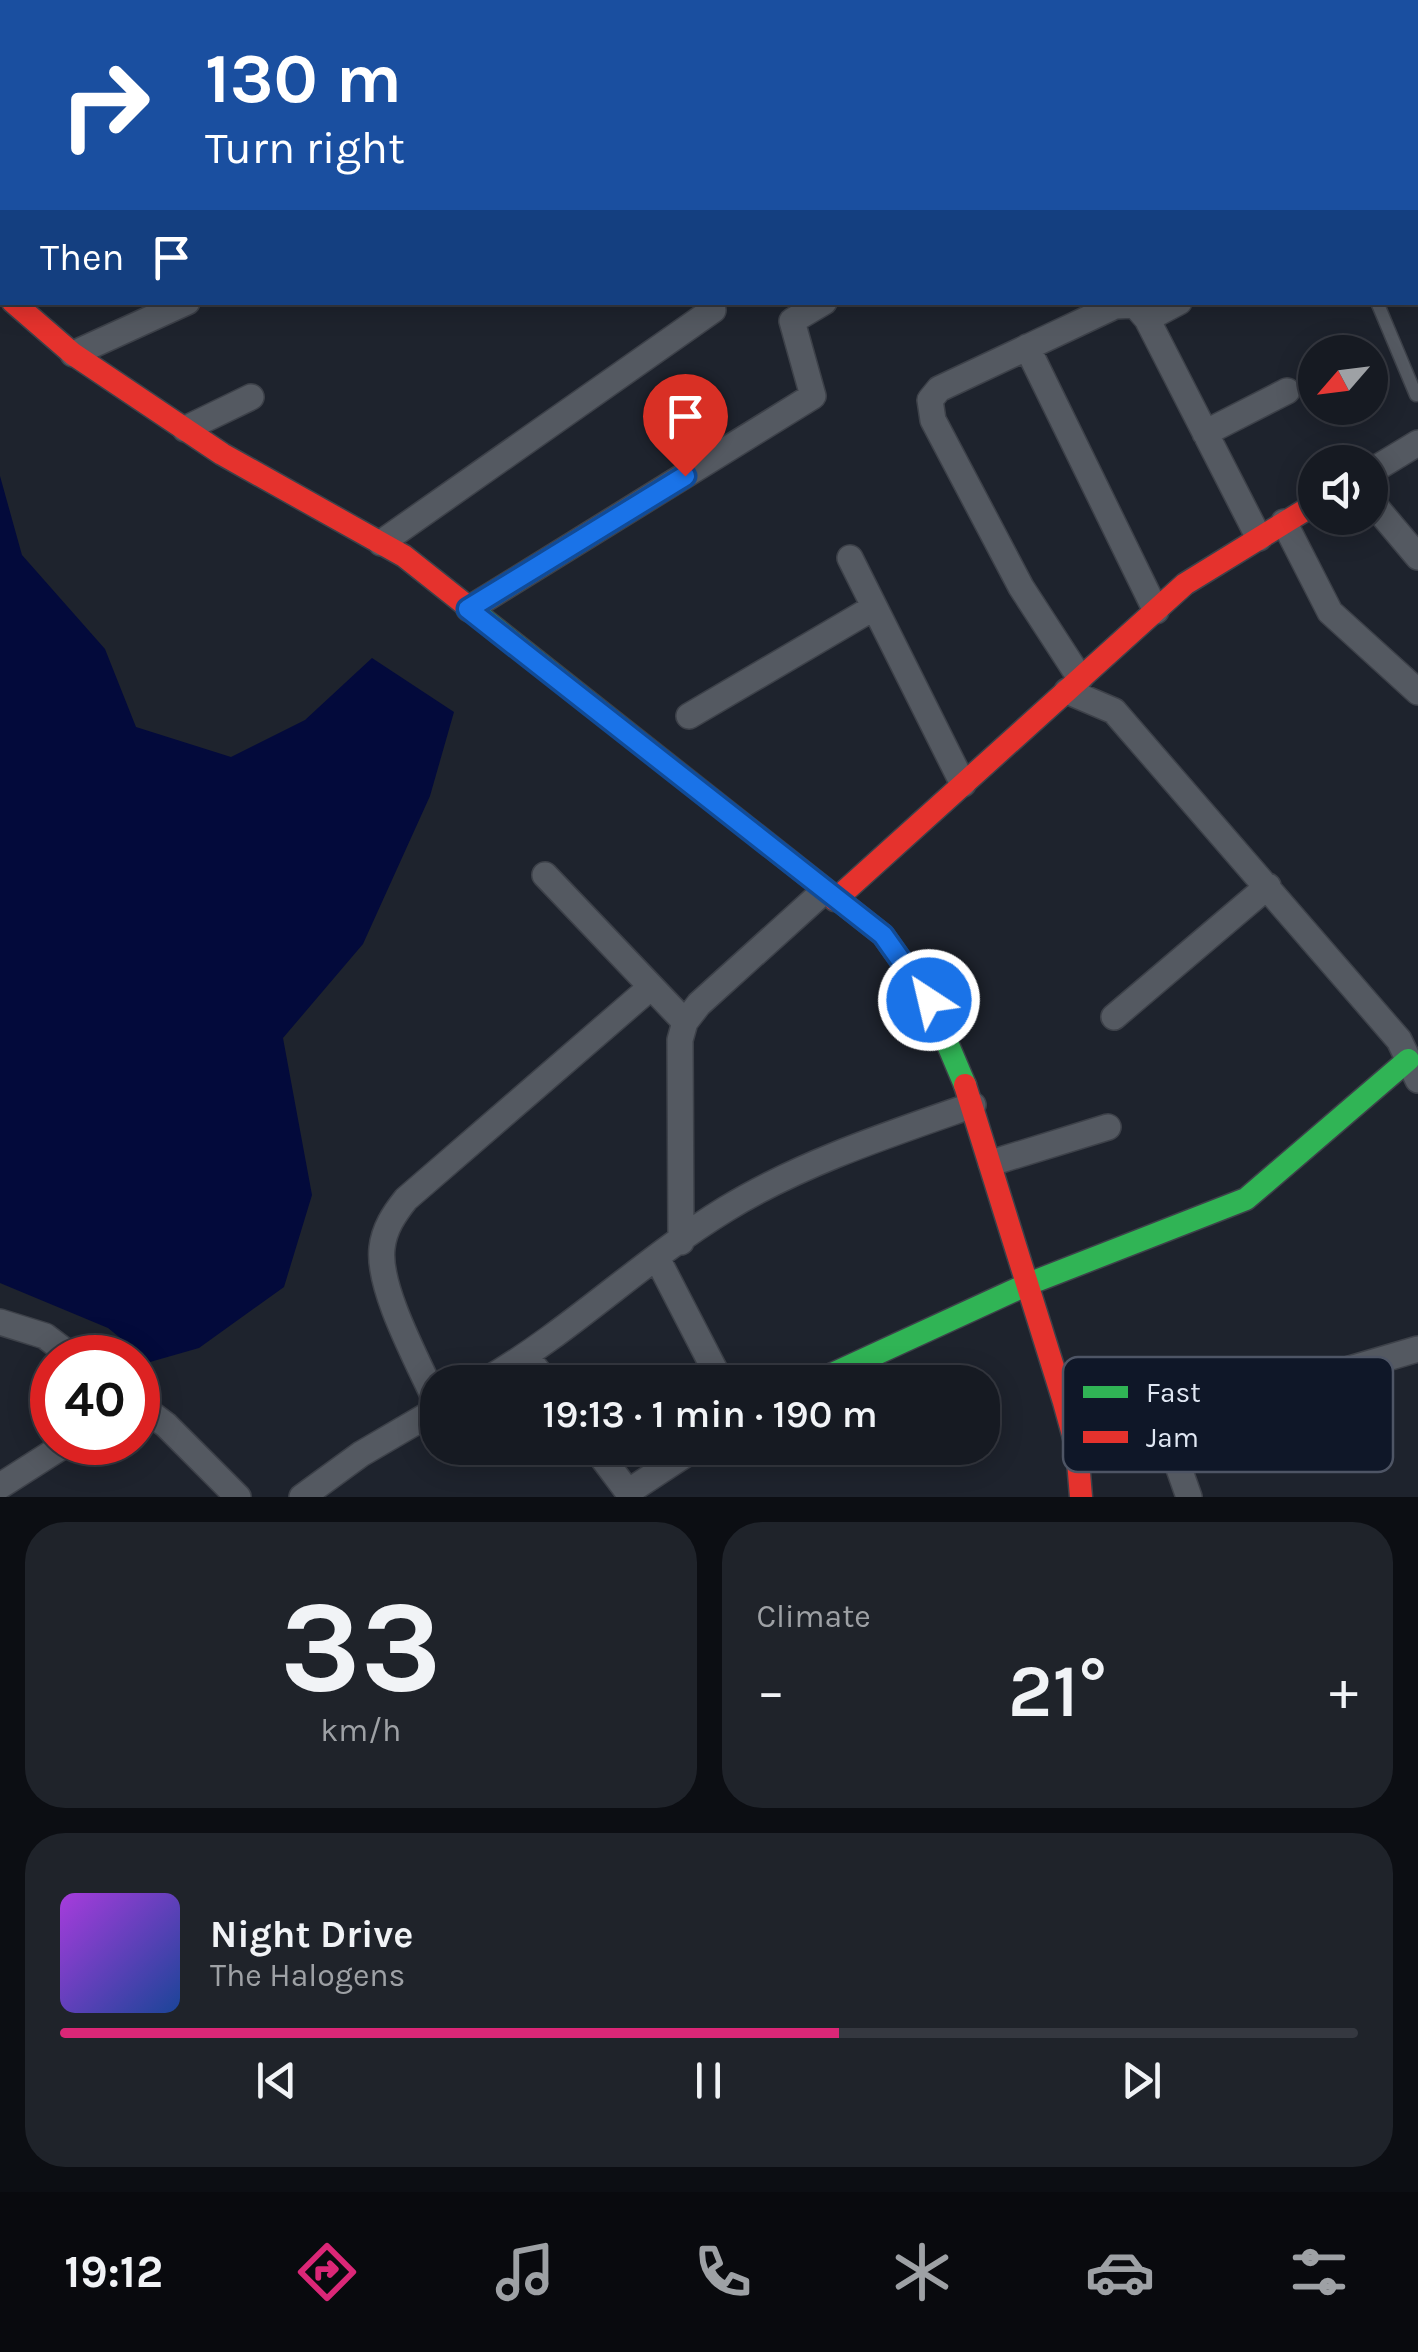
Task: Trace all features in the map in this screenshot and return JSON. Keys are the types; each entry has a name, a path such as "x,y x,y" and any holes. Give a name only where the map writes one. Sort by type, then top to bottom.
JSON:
{"street":[{"path":"16,305 73,354 185,429 404,556 883,935 929,1000 973,1104 1063,1404"},
{"path":"73,354 180,305"},
{"path":"468,609 813,396 792,321 819,305"},
{"path":"852,1365 1028,1284 1246,1199 1411,1051 1114,712 1074,685 933,420 930,400 940,389 1027,347 1078,311 1135,305 1147,318 1259,538"},
{"path":"1147,318 1173,305"},
{"path":"381,544 713,310"},
{"path":"1027,347 1156,611"},
{"path":"1205,432 1287,391"},
{"path":"185,429 251,397"},
{"path":"1388,462 1418,444"},
{"path":"681,1242 680,1040 685,1022 698,1004 963,784 1185,584 1298,514"},
{"path":"1388,521 1418,556"},
{"path":"1284,522 1330,612 1418,692"},
{"path":"850,558 963,784"},
{"path":"690,716 873,608"},
{"path":"545,875 685,1022"},
{"path":"1114,1017 1268,886"},
{"path":"420,1365 384,1277 381,1252 385,1231 406,1199 651,987"},
{"path":"513,1365 726,1208 831,1158 973,1104"},
{"path":"991,1163 1108,1127"},
{"path":"658,1260 712,1365"},
{"path":"0,1322 42,1335"},
{"path":"1392,1357 1418,1349"},
{"path":"527,1357 533,1365"},
{"path":"302,1497 360,1454 420,1419"},
{"path":"160,1426 226,1493"},
{"path":"0,1486 32,1465"},
{"path":"606,1465 624,1494 668,1465"},
{"path":"1078,1472 1081,1497"},
{"path":"1181,1472 1190,1497"}],"lane":[{"path":"1378,305 1416,395"}],"shaded area":[{"path":"0,476 22,555 105,649 136,727 231,757 305,720 372,658 454,712 430,796 363,944 283,1038 312,1195 284,1287 199,1348 160,1359 160,1335 117,1335 0,1283"}],"traffic: fast":[{"path":"467,606 883,935 929,1000 965,1085"},
{"path":"852,1365 1028,1284 1246,1199 1408,1060"}],"traffic: jam":[{"path":"16,305 73,354 222,454 404,556 467,606"},
{"path":"835,900 1185,584 1298,514"},
{"path":"965,1085 1063,1399"},
{"path":"1079,1472 1081,1497"}],"route":[{"path":"685,476 557,558 468,609 883,935 929,1000"}]}
